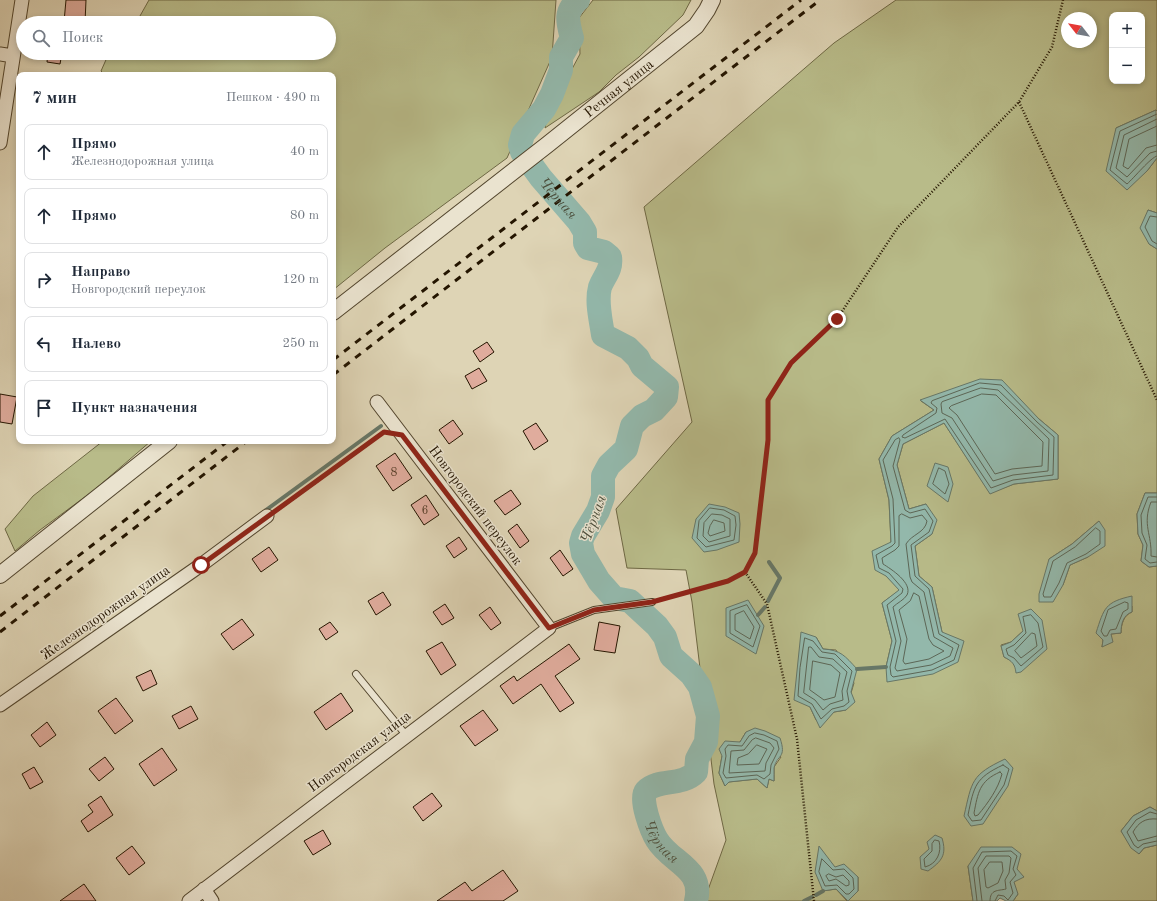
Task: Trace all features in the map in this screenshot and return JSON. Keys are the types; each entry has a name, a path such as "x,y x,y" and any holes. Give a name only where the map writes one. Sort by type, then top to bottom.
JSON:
{"street":[{"path":"19,16 22,0"},
{"name":"Речная улица","path":"336,310 518,168 696,26 712,0"},
{"path":"0,143 16,37"},
{"path":"0,54 13,56"},
{"name":"Новгородский переулок","path":"377,402 549,628"},
{"path":"0,575 165,444"},
{"name":"Железнодорожная улица","path":"0,705 270,518"},
{"name":"Новгородская улица","path":"188,901 549,628"},
{"path":"204,889 212,901"}],"lane":[{"path":"549,628 594,610 652,602"},
{"path":"356,674 406,735"}],"path":[{"path":"652,602 728,581 745,572 755,553 768,440 768,400 791,363 837,319 898,227 1020,102 1052,47 1063,0"},
{"path":"1020,102 1157,400"},
{"path":"270,518 384,432 402,435"},
{"path":"745,572 767,604 798,739 814,901"}],"green space":[{"path":"149,0 556,0 552,57 507,158 385,248 336,288 336,72 101,71 106,60 336,60 336,16 140,16"},
{"path":"593,0 691,0 683,15 639,57 616,75 599,92 545,128 548,114 580,54 579,18"},
{"path":"896,0 1157,0 1157,111 1156,110 1116,128 1147,171 1157,158 1157,213 1148,210 1149,244 1157,249 1157,493 1145,493 1137,514 1138,534 1143,545 1141,561 1149,567 1157,566 1157,811 1150,807 1133,816 1121,831 1139,854 1144,848 1157,845 1157,901 1013,901 1018,894 968,866 973,901 848,901 858,891 858,877 822,891 836,889 847,901 704,901 726,840 714,784 692,602 686,570 627,568 616,509 692,422 644,207 834,43","holes":["921,401 1039,419 1058,435 1058,479 1014,484 990,493 944,423 903,444 897,465 909,509 926,504 932,534 915,546 919,576 932,587 942,632 886,667 892,641 882,603 900,590 886,576 891,543 889,500 879,459 892,436 934,410","1099,521 1088,557 1070,565 1063,585 1049,559 1072,544","1132,606 1132,612 1129,613 1124,620 1121,633 1111,634 1102,647 1103,640","1023,631 1015,666 1012,661 1004,657 1001,645 1011,642","816,637 823,649 836,650 854,683 846,710 834,712 825,721 816,720 810,707","746,732 781,757 774,767 774,781 769,779 767,788 757,779 728,782 725,786 719,773 722,756 740,742"]},
{"path":"99,444 148,444 93,491 40,530 15,551 5,529 33,496"}],"water":[{"path":"1156,110 1157,158 1147,171 1127,190 1106,171 1116,128"},
{"path":"1148,210 1157,213 1157,249 1149,244 1140,228"},
{"path":"980,379 1002,380 1039,419 1058,435 1058,479 1014,484 990,494 944,423 903,444 897,465 909,509 926,504 937,520 932,534 915,546 919,576 932,587 942,632 964,641 958,662 933,674 887,682 886,667 892,641 882,603 899,590 886,576 875,570 872,551 891,542 889,500 879,459 892,436 934,410 920,400"},
{"path":"935,463 948,467 953,484 948,502 927,486"},
{"path":"1145,493 1157,493 1157,566 1149,567 1141,561 1143,545 1138,534 1137,514"},
{"path":"709,504 725,507 739,513 739,542 717,550 704,552 692,538 696,519"},
{"path":"1099,521 1105,530 1105,546 1088,557 1070,565 1063,585 1053,602 1039,602 1039,594 1049,559 1072,544"},
{"path":"1132,596 1132,612 1126,615 1123,620 1121,633 1111,634 1113,642 1102,647 1103,640 1096,633 1104,612 1107,607 1116,601"},
{"path":"748,600 764,626 756,654 726,636 726,608"},
{"path":"1031,609 1042,620 1047,649 1021,672 1016,673 1013,663 1004,657 1001,646 1011,642 1023,631 1018,614"},
{"path":"801,632 816,637 823,649 839,652 857,669 851,692 855,702 846,710 834,712 820,728 810,707 794,700"},
{"path":"755,728 780,738 782,753 775,764 774,781 769,779 767,788 757,779 729,782 725,786 719,773 722,756 719,749 725,741 740,742 746,732"},
{"path":"1005,759 1013,768 1008,786 983,824 971,826 964,816 969,795 975,780 985,770"},
{"path":"1150,807 1157,811 1157,845 1144,848 1139,854 1131,848 1121,831 1133,816"},
{"path":"935,835 942,838 944,849 942,857 937,864 928,871 921,869 920,857 929,849 927,842"},
{"path":"819,846 835,867 844,864 858,877 858,891 848,901 836,889 823,891 815,872"},
{"path":"981,847 1012,847 1021,854 1017,869 1024,877 1014,882 1018,894 1013,901 1006,901 1000,898 997,901 973,901 968,866"}],"building":[{"path":"66,0 86,0 85,16 65,16"},
{"path":"47,60 61,60 60,64 47,62"},
{"path":"487,342 494,352 480,362 473,351"},
{"path":"479,368 487,381 472,389 465,376"},
{"path":"0,394 16,397 12,424 0,422"},
{"path":"453,420 463,434 449,444 439,430"},
{"path":"536,423 548,441 534,450 523,431"},
{"path":"395,453 412,478 393,491 376,466"},
{"path":"511,490 521,504 505,515 494,501"},
{"path":"426,495 439,515 424,525 411,505"},
{"path":"517,524 529,541 520,548 508,531"},
{"path":"459,537 467,549 454,558 446,546"},
{"path":"269,547 278,560 261,572 252,559"},
{"path":"560,550 573,569 563,576 550,558"},
{"path":"383,592 391,605 376,615 368,601"},
{"path":"445,604 454,618 442,625 433,612"},
{"path":"490,607 501,623 491,630 479,615"},
{"path":"242,619 254,635 233,650 221,634"},
{"path":"330,622 338,632 326,640 319,629"},
{"path":"599,622 620,626 615,653 594,650"},
{"path":"442,642 456,665 441,675 426,651"},
{"path":"569,644 580,659 555,676 574,703 560,712 541,684 513,704 500,686 514,676 517,681"},
{"path":"151,670 157,684 143,691 136,677"},
{"path":"341,693 353,711 326,730 314,712"},
{"path":"116,698 133,721 115,734 98,711"},
{"path":"191,706 198,719 179,729 172,716"},
{"path":"483,710 498,730 475,746 460,726"},
{"path":"47,722 56,735 40,747 31,735"},
{"path":"162,748 177,770 154,786 139,764"},
{"path":"105,757 114,769 99,781 89,769"},
{"path":"34,767 43,782 30,789 22,774"},
{"path":"432,793 442,806 423,821 413,807"},
{"path":"101,796 113,815 88,832 81,821 93,812 88,805"},
{"path":"323,830 331,844 313,855 304,841"},
{"path":"132,846 145,863 129,875 116,858"},
{"path":"503,870 518,891 503,901 437,901 465,882 472,891"},
{"path":"84,884 96,901 60,901"}],"waterway":[{"name":"Чёрная","path":"578,0 569,13 568,23 572,38 561,57 561,70 552,94 544,109 523,134 520,145 522,152 541,178 579,222 585,232 585,243 588,248 604,252 610,257 610,266 600,287 598,299 603,335 628,348 638,358 642,366 667,387 666,397 654,410 642,416 632,426 626,449 609,465 603,476 603,497 598,511 583,536 581,543 583,554 599,581 614,598 630,601 657,626 665,637 671,656 691,674 700,687 708,716 706,742 697,759 696,772 690,777 651,787 644,795 645,808 652,830 663,848 691,873 697,890 696,901"},
{"path":"266,510 381,426"},
{"path":"768,601 780,578 769,562"},
{"path":"758,615 765,607"},
{"path":"857,669 886,667"},
{"path":"816,895 823,891"},
{"path":"804,901 812,897"}],"railway":[{"path":"336,358 801,0"},
{"path":"336,373 820,0"},
{"path":"0,616 224,444"},
{"path":"0,632 243,444"}],"route":[{"path":"201,565 384,432 402,435 549,628 594,610 652,602 728,581 745,572 755,553 768,440 768,400 791,363 837,319"}]}
